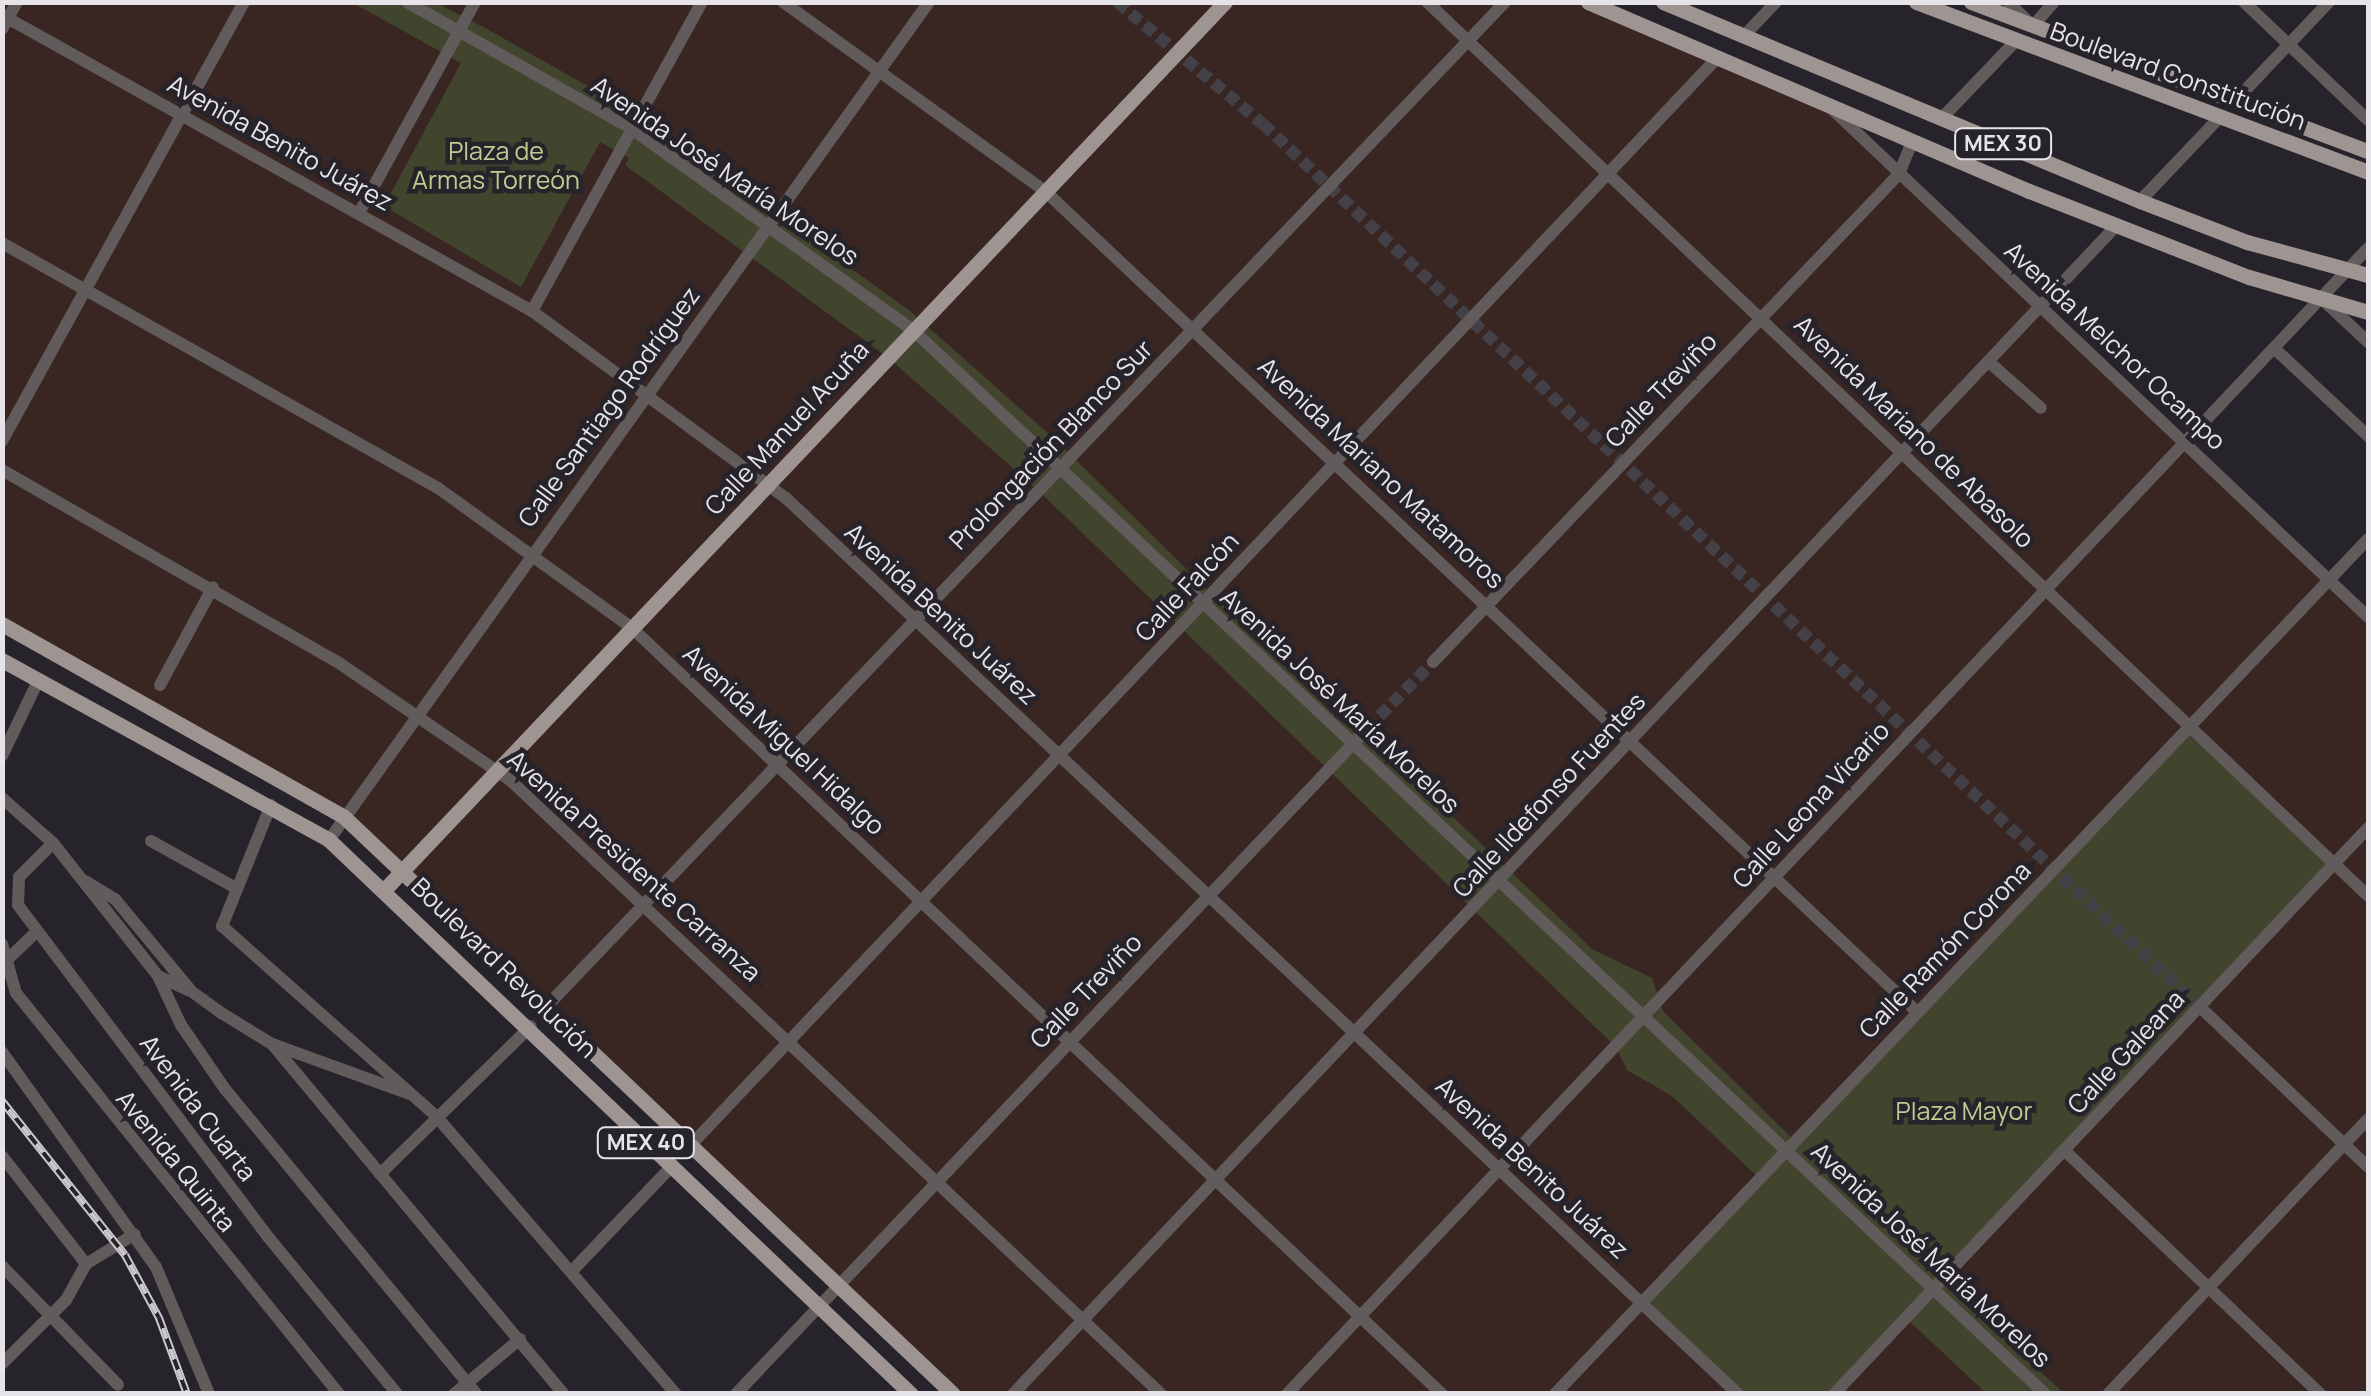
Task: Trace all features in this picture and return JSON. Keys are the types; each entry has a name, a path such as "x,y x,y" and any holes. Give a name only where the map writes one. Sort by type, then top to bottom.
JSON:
{"main road":[{"name":"Calle Manuel Acuña","path":"385,888 1226,2"},
{"name":"MEX 30","path":"1588,2 2116,226 2368,312"},
{"name":"Boulevard Constitución","path":"1916,2 2368,173"},
{"name":"Boulevard Constitución","path":"1971,2 2368,151"},
{"name":"MEX 30","path":"1662,3 2246,242 2368,275"},
{"name":"MEX 40","path":"2,624 343,816 953,1394"},
{"name":"Boulevard Revolución","path":"2,660 329,840 531,1026 670,1167 911,1394"}],"street":[{"path":"4,21 17,2"},
{"path":"2,441 244,2"},
{"name":"Avenida José María Morelos","path":"408,2 632,129 771,224 914,331 2045,1394"},
{"path":"359,213 475,2"},
{"path":"532,311 702,2"},
{"name":"Avenida Mariano Matamoros","path":"782,2 1046,192 1917,1012"},
{"name":"Calle Santiago Rodríguez","path":"329,840 531,552 929,2"},
{"name":"Avenida Mariano de Abasolo","path":"1427,2 2368,896"},
{"name":"Prolongación Blanco Sur","path":"547,1006 1504,2"},
{"path":"1744,38 1776,2"},
{"path":"2008,2 2032,26 2054,2"},
{"path":"2244,2 2368,120"},
{"path":"2234,102 2329,2"},
{"name":"Avenida Benito Juárez","path":"4,21 182,115 532,311 768,484 1738,1394"},
{"path":"1942,118 2015,42"},
{"name":"Calle Falcón","path":"690,1146 1717,58"},
{"name":"Avenida Melchor Ocampo","path":"1832,108 2368,616"},
{"path":"2140,201 2218,119"},
{"name":"Calle Treviño","path":"1432,662 1900,174 1912,142"},
{"name":"Calle Ildefonso Fuentes","path":"1013,1394 2116,226"},
{"name":"Avenida Miguel Hidalgo","path":"2,243 438,488 632,628 1442,1394"},
{"name":"Calle Leona Vicario","path":"1286,1394 2368,248"},
{"path":"2322,298 2368,342"},
{"path":"2274,348 2368,436"},
{"path":"1989,362 2041,408"},
{"name":"Avenida Presidente Carranza","path":"2,470 213,587 418,714 497,770 645,903 1161,1394"},
{"name":"Calle Ramón Corona","path":"1556,1394 2368,539"},
{"path":"160,685 213,587"},
{"path":"2,756 38,679"},
{"name":"Calle Treviño","path":"736,1394 836,1284 1367,730"},
{"path":"2,798 53,843 86,881 158,976 181,1025 225,1088 472,1388"},
{"path":"272,806 222,926 375,1057 436,1116 573,1270 676,1394"},
{"name":"Calle Galeana","path":"1834,1394 2368,828"},
{"path":"150,841 236,888"},
{"name":"Avenida Cuarta","path":"53,843 18,877 15,894 36,932 269,1238 398,1394"},
{"path":"86,881 115,900 191,991"},
{"path":"5,963 36,932"},
{"name":"Avenida Quinta","path":"2,944 16,993 79,1077 339,1394"},
{"path":"158,976 191,991 272,1044 418,1098"},
{"path":"2200,1007 2368,1167"},
{"path":"380,1174 531,1026"},
{"path":"272,1044 564,1394"},
{"path":"2,1052 156,1267 209,1394"},
{"path":"356,1074 375,1057"},
{"path":"2108,1394 2368,1119"},
{"path":"2064,1150 2320,1394"},
{"path":"2,1156 86,1264"},
{"path":"573,1270 670,1167"},
{"path":"2,1364 53,1316 86,1264 135,1234"},
{"path":"2,1266 118,1385"},
{"path":"454,1394 472,1388 520,1339"}],"shaded area":[{"path":"3,3 1596,3 1821,104 2368,622 2368,1393 946,1393 356,833 277,779 3,627"}],"green space":[{"path":"353,3 437,3 487,29 630,110 910,311 1060,444 1341,722 1370,738 1592,949 1652,978 1663,1011 1793,1139 2190,727 2335,865 1943,1283 2064,1393 1986,1393 1906,1318 1832,1393 1742,1393 1644,1301 1759,1178 1672,1096 1627,1070 1616,1047 1044,496 890,359 625,165 629,158 600,142 521,287 384,206 461,63"}],"tunnel":[{"path":"1117,2 1263,124 2200,1007"},
{"path":"1367,729 1433,662"}],"railway":[{"path":"2,1101 125,1255 159,1318 187,1394"}],"park label":[{"name":"Plaza de Armas Torreón","path":"496,166"},
{"name":"Plaza Mayor","path":"1964,1111"}]}
